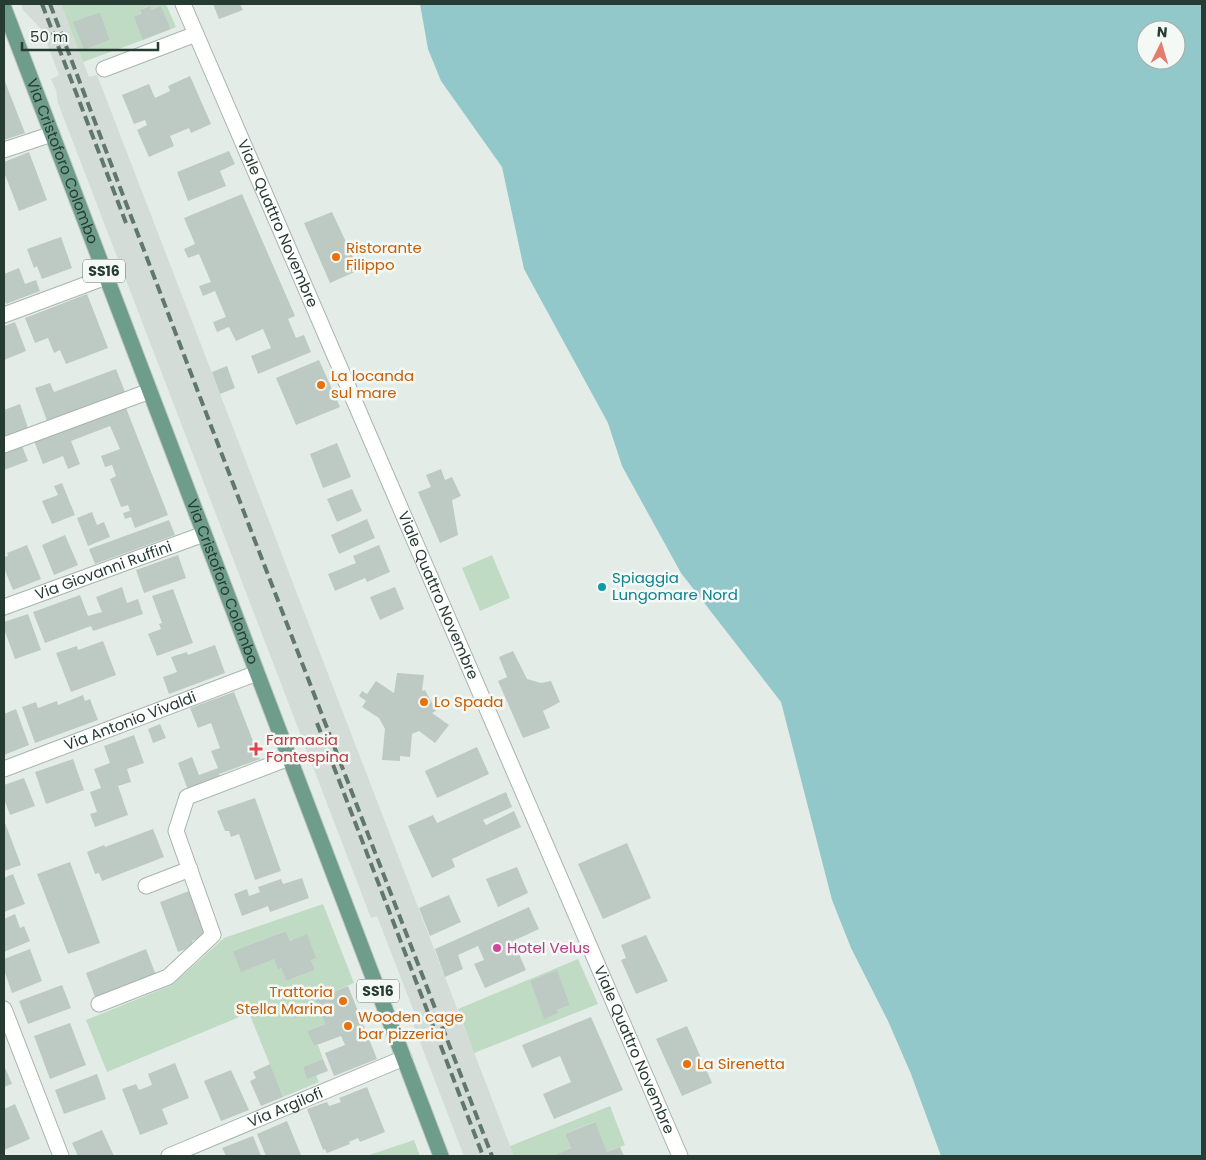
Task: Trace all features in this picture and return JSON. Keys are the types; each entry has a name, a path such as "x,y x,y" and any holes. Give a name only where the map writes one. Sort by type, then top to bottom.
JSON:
{"main road":[{"name":"Via Cristoforo Colombo","path":"5,16 52,134 441,1156"}],"street":[{"name":"Viale Quattro Novembre","path":"183,4 680,1156"},
{"path":"104,69 196,34"},
{"path":"4,150 52,134"},
{"path":"4,316 106,277"},
{"path":"4,445 150,391"},
{"name":"Via Giovanni Ruffini","path":"4,607 204,534"},
{"name":"Via Antonio Vivaldi","path":"4,769 257,673"},
{"path":"99,1004 168,977 213,935 176,831 187,798 289,758"},
{"path":"146,886 190,869"},
{"path":"4,1009 61,1156"},
{"name":"Via Argilofi","path":"169,1156 404,1058"}],"shaded area":[{"path":"21,4 61,4 89,77 97,75 514,1156 464,1156 411,1019 416,1017 377,916 371,918 58,103 56,90 51,79 59,75 42,30 23,10"}],"green space":[{"path":"61,4 166,4 176,27 171,29 161,6 151,10 149,6 140,10 143,40 83,62","holes":["100,12 110,40 84,50 74,22"]},
{"path":"492,555 510,598 480,611 462,568"},
{"path":"323,904 354,983 315,999 325,1024 307,1031 314,1046 318,1045 323,1059 303,1067 307,1078 316,1075 319,1082 283,1097 249,1013 107,1072 86,1020 172,985 224,938","holes":["286,931 290,941 307,935 311,960 315,970 286,981 281,968 278,969 274,959 233,951"]},
{"path":"578,959 598,1004 474,1053 458,1009","holes":["557,971 570,1005 557,1010 559,1013 544,1018 530,981"]},
{"path":"610,1106 625,1145 607,1152 594,1122 565,1134 571,1148 552,1156 514,1156 510,1146"},
{"path":"414,1140 420,1156 366,1156"}],"water":[{"path":"420,4 1202,4 1202,1156 941,1156 911,1074 888,1021 851,948 832,900 781,702 681,573 622,466 608,423 524,269 502,167 441,81 428,49"}],"building":[{"path":"213,4 240,4 243,10 219,19"},
{"path":"150,6 151,10 161,6 171,29 143,40 134,17 141,14 140,10"},
{"path":"100,12 110,40 84,50 73,22"},
{"path":"190,76 211,124 191,133 189,128 170,136 174,146 149,157 137,130 147,125 145,120 134,124 122,95 149,84 155,98 170,91 168,86"},
{"path":"4,79 25,133 4,140"},
{"path":"229,151 235,164 220,171 226,186 188,201 177,172"},
{"path":"29,152 47,200 19,211 4,172 4,162"},
{"path":"242,194 295,316 288,319 296,338 304,335 311,352 258,374 251,356 271,348 263,329 236,341 229,327 217,332 213,322 226,317 215,291 203,296 199,286 211,282 199,254 188,258 184,249 195,244 184,218"},
{"path":"332,212 359,270 330,283 304,223"},
{"path":"61,237 72,268 42,279 37,266 34,268 27,249"},
{"path":"19,268 25,284 36,280 40,291 6,304 4,298 4,274"},
{"path":"87,294 108,348 66,364 60,350 54,353 48,338 35,343 25,318"},
{"path":"15,322 26,351 4,360 4,326"},
{"path":"319,360 340,407 296,425 276,378"},
{"path":"227,366 235,388 220,394 212,372"},
{"path":"116,369 125,392 47,421 35,388 50,383 54,392"},
{"path":"20,404 28,428 4,437 4,410"},
{"path":"126,408 168,515 135,528 131,517 125,519 123,513 130,511 128,505 121,507 110,479 116,476 112,465 105,467 101,456 120,449 110,426 71,441 80,464 68,469 63,456 43,464 34,441"},
{"path":"337,443 351,477 323,488 310,454"},
{"path":"22,446 28,461 4,470 4,453"},
{"path":"441,469 445,480 452,477 461,496 452,500 458,535 440,543 418,492 431,487 426,475"},
{"path":"62,483 75,515 52,524 42,501 58,495 54,486"},
{"path":"352,489 362,511 337,522 327,499"},
{"path":"92,512 97,525 104,522 110,537 88,546 77,518"},
{"path":"367,519 375,538 339,554 331,535"},
{"path":"169,520 175,535 95,564 89,549"},
{"path":"65,535 78,565 54,575 42,545"},
{"path":"27,545 41,579 13,590 4,568 4,557 8,556 7,553"},
{"path":"379,545 390,572 367,582 365,578 335,591 328,574 356,563 353,556"},
{"path":"178,555 186,578 144,593 136,570"},
{"path":"122,587 127,603 138,599 143,614 93,631 91,626 45,643 33,612 80,595 88,616 102,612 96,597"},
{"path":"395,587 404,609 380,620 370,597"},
{"path":"173,589 193,643 157,656 148,634 161,629 159,624 162,623 152,596"},
{"path":"28,614 41,650 15,659 4,629 4,622"},
{"path":"103,641 116,675 71,692 56,653 77,646 78,650"},
{"path":"215,645 225,673 169,694 163,677 177,672 171,657 187,652 188,655"},
{"path":"513,651 527,679 541,683 551,681 560,702 543,711 550,728 523,738 498,681 507,677 499,657"},
{"path":"397,673 424,675 422,691 425,690 436,711 432,713 449,725 435,743 419,731 412,734 410,757 400,756 400,761 382,760 385,729 379,718 362,707 366,701 359,696 362,691 367,694 376,681 394,693"},
{"path":"234,692 260,759 219,774 221,778 188,790 178,763 192,757 199,775 218,768 211,751 220,748 211,723 198,728 190,708"},
{"path":"83,695 85,701 90,699 98,720 35,743 22,707 36,702 38,708 57,701 58,705"},
{"path":"16,709 29,745 4,755 4,714"},
{"path":"160,724 166,738 153,743 148,729"},
{"path":"134,735 144,763 127,769 131,782 118,786 128,815 95,827 90,814 97,812 90,792 101,788 94,769 110,763 104,746"},
{"path":"477,747 489,774 437,798 425,771"},
{"path":"73,759 84,790 46,804 35,772"},
{"path":"24,778 35,806 10,815 4,799 4,785"},
{"path":"506,792 512,807 483,820 486,825 514,811 521,827 452,859 455,867 432,878 408,826 433,815 437,823"},
{"path":"255,798 281,871 255,880 239,834 231,837 229,831 225,831 217,811"},
{"path":"4,820 21,865 4,871"},
{"path":"153,829 164,857 102,881 99,873 95,874 87,852"},
{"path":"627,843 651,898 603,919 578,864"},
{"path":"70,862 100,943 68,954 37,874"},
{"path":"517,867 528,893 498,907 486,879"},
{"path":"13,874 25,904 4,912 4,878"},
{"path":"302,878 309,898 270,912 268,906 242,916 234,894 247,889 249,896 260,892 258,887 281,879 283,884"},
{"path":"189,891 205,936 192,941 194,946 178,952 160,902"},
{"path":"449,895 461,922 430,936 419,908"},
{"name":"Hotel Velus","path":"529,907 539,929 513,941 526,970 485,988 474,964 484,960 478,946 458,955 463,969 445,977 435,949"},
{"path":"15,914 20,928 24,926 30,941 4,952 4,919"},
{"path":"286,931 290,941 307,934 316,958 311,960 315,970 286,981 281,968 278,970 274,959 241,972 233,951"},
{"path":"646,935 668,981 636,994 621,960 626,958 621,945"},
{"path":"30,949 42,981 12,993 4,970 4,959"},
{"path":"146,949 157,978 97,1002 86,973"},
{"path":"557,970 570,1005 557,1010 559,1013 544,1019 530,981"},
{"path":"62,985 71,1008 28,1024 19,1001"},
{"path":"348,986 377,1059 334,1076 325,1053 345,1045 341,1036 314,1046 307,1031 325,1024 315,999"},
{"path":"591,1017 623,1090 554,1119 543,1094 571,1082 560,1056 532,1068 522,1045"},
{"path":"70,1023 86,1065 50,1079 34,1036"},
{"path":"687,1026 712,1083 682,1096 656,1039"},
{"path":"323,1059 328,1071 307,1079 303,1067"},
{"path":"175,1063 189,1098 162,1109 168,1124 140,1135 122,1089 136,1084 139,1090 152,1085 148,1074"},
{"path":"270,1064 283,1097 261,1106 250,1081 256,1078 253,1072"},
{"path":"4,1065 12,1084 4,1087"},
{"path":"231,1070 249,1110 221,1121 204,1081"},
{"path":"97,1074 106,1099 64,1114 55,1090"},
{"path":"367,1087 385,1132 360,1142 358,1138 349,1142 350,1144 327,1153 325,1149 323,1150 307,1109 327,1102 329,1106 341,1102 339,1098"},
{"path":"15,1104 30,1139 4,1150 4,1109"},
{"path":"287,1121 301,1155 266,1156 257,1134"},
{"path":"595,1122 607,1152 620,1147 624,1156 552,1156 571,1148 565,1134"},
{"path":"102,1130 114,1156 78,1156 72,1143"},
{"path":"253,1136 261,1156 226,1156 222,1148"}],"railway":[{"path":"42,4 126,223"},
{"path":"50,4 492,1156"},
{"path":"317,723 483,1156"}],"place":[{"name":"Ristorante Filippo","path":"336,257"},
{"name":"La locanda sul mare","path":"321,385"},
{"name":"Spiaggia Lungomare Nord","path":"602,587"},
{"name":"Lo Spada","path":"424,702"},
{"name":"Farmacia Fontespina","path":"256,749"},
{"name":"Hotel Velus","path":"497,948"},
{"name":"Trattoria Stella Marina","path":"343,1001"},
{"name":"Wooden cage bar pizzeria","path":"348,1026"},
{"name":"La Sirenetta","path":"687,1064"}]}
